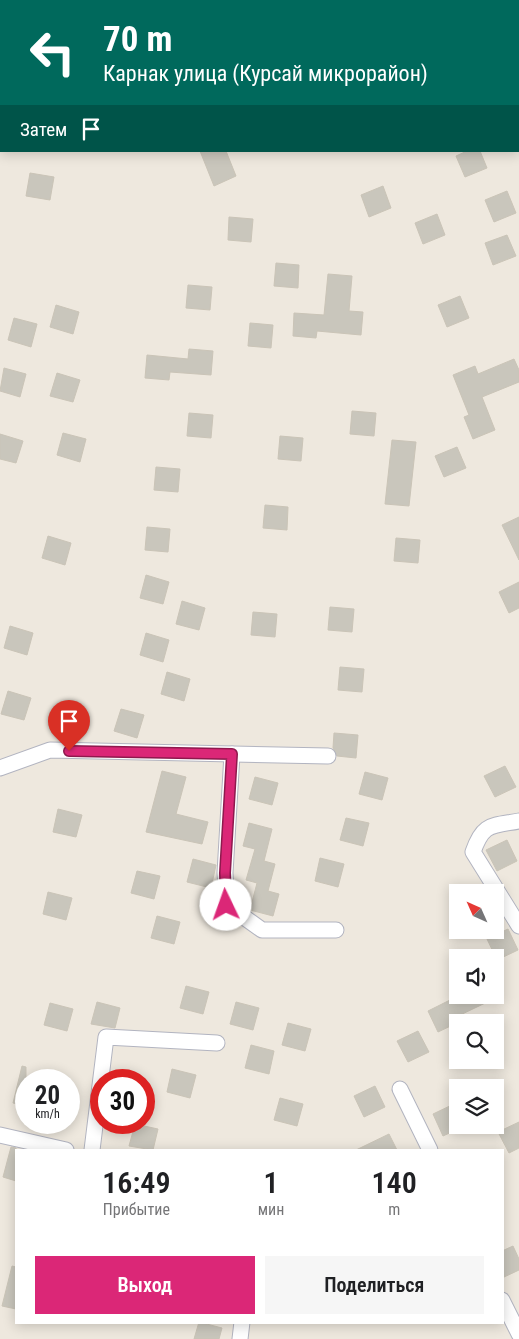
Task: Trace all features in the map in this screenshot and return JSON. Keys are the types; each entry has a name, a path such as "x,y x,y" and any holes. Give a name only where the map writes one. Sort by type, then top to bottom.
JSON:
{"street":[{"path":"0,768 50,750 328,756"},
{"path":"232,754 225,873 226,905 262,930 336,930"},
{"path":"519,821 488,826 479,835 473,852 519,926"},
{"path":"92,1149 106,1037 217,1043"},
{"path":"400,1089 430,1149"},
{"path":"0,1135 62,1149"},
{"path":"504,1304 519,1334"},
{"path":"240,1339 242,1324"}],"building":[{"path":"200,152 226,152 236,176 214,186"},
{"path":"465,152 480,152 487,168 465,177 456,156"},
{"path":"30,173 54,177 50,200 26,196"},
{"path":"383,186 391,208 369,217 361,195"},
{"path":"507,191 516,213 494,222 485,200"},
{"path":"437,214 445,235 423,244 415,223"},
{"path":"229,217 253,219 251,242 228,240"},
{"path":"507,235 516,256 493,265 485,243"},
{"path":"276,263 299,265 298,288 274,286"},
{"path":"328,274 352,276 349,311 363,312 361,335 317,331 316,338 293,336 294,313 324,315"},
{"path":"188,285 212,287 210,310 186,308"},
{"path":"460,296 469,318 447,327 438,305"},
{"path":"56,305 79,312 73,334 50,327"},
{"path":"14,318 37,324 31,347 8,340"},
{"path":"250,323 273,325 271,348 248,346"},
{"path":"189,349 213,351 211,375 170,372 169,380 145,378 147,355 188,359"},
{"path":"514,359 519,370 519,382 482,397 495,430 473,439 464,417 469,415 453,375 475,366 478,374"},
{"path":"4,368 26,374 20,397 0,391"},
{"path":"57,373 80,380 73,402 50,396"},
{"path":"352,411 376,413 374,436 350,434"},
{"path":"189,413 213,415 211,438 187,436"},
{"path":"63,433 86,439 80,462 57,455"},
{"path":"0,434 23,441 16,463 0,459"},
{"path":"280,436 303,438 301,461 278,459"},
{"path":"392,440 416,442 409,506 385,504"},
{"path":"457,447 466,468 444,477 435,456"},
{"path":"156,467 180,469 178,492 154,490"},
{"path":"265,505 288,507 287,530 263,528"},
{"path":"519,517 519,560 502,525"},
{"path":"147,527 170,529 168,552 145,550"},
{"path":"48,536 71,543 65,565 42,558"},
{"path":"396,538 420,540 418,563 394,561"},
{"path":"146,575 169,582 163,604 140,598"},
{"path":"519,582 519,608 509,613 499,592"},
{"path":"182,601 205,608 199,630 176,624"},
{"path":"330,607 354,609 352,632 328,630"},
{"path":"253,612 277,614 275,637 251,635"},
{"path":"10,626 33,633 27,655 4,648"},
{"path":"146,633 169,640 163,662 140,655"},
{"path":"340,667 364,669 362,692 338,690"},
{"path":"167,672 190,679 184,701 161,694"},
{"path":"8,691 31,698 24,720 1,714"},
{"path":"121,709 144,715 137,738 114,731"},
{"path":"334,733 358,735 356,758 337,756 333,748"},
{"path":"505,766 516,787 495,797 484,776"},
{"path":"162,771 186,777 176,814 208,822 202,844 146,832"},
{"path":"365,772 388,778 382,800 359,794"},
{"path":"255,777 278,783 272,805 249,799"},
{"path":"58,809 82,815 76,837 53,832"},
{"path":"346,818 369,823 363,846 340,840"},
{"path":"249,823 272,829 264,861 275,864 268,891 279,894 273,916 250,910 257,883 246,880 255,849 243,846"},
{"path":"507,840 517,861 497,871 486,850"},
{"path":"320,858 344,864 338,887 315,881"},
{"path":"193,859 216,865 211,888 187,882"},
{"path":"137,871 160,876 154,899 131,893"},
{"path":"48,892 72,898 66,920 43,914"},
{"path":"157,916 180,922 174,944 151,938"},
{"path":"508,929 518,950 504,957 504,949 492,949 487,939 504,939 504,931"},
{"path":"186,986 209,992 203,1014 180,1008"},
{"path":"449,1000 449,1004 483,1004 462,1014 449,1014 449,1027 438,1032 428,1011"},
{"path":"97,1002 120,1008 115,1028 91,1024"},
{"path":"236,1002 259,1008 253,1030 230,1024"},
{"path":"50,1003 73,1009 67,1031 44,1025"},
{"path":"288,1023 311,1029 305,1051 282,1045"},
{"path":"418,1031 429,1052 408,1062 397,1041"},
{"path":"251,1045 274,1051 269,1074 245,1068"},
{"path":"172,1069 196,1075 190,1098 167,1092"},
{"path":"375,1086 385,1107 364,1117 354,1096"},
{"path":"280,1098 303,1104 297,1126 274,1120"},
{"path":"449,1106 449,1133 443,1136 433,1114"},
{"path":"519,1122 519,1148 509,1153 499,1134 504,1134 504,1129"},
{"path":"155,1128 158,1129 153,1149 129,1146 132,1134 155,1134"},
{"path":"389,1134 396,1149 358,1149"},
{"path":"11,1147 16,1148 15,1181 3,1177"},
{"path":"513,1246 519,1259 519,1270 504,1277 504,1250"},
{"path":"12,1266 15,1267 15,1309 2,1306"},
{"path":"198,1324 222,1328 219,1339 194,1339"}],"route":[{"path":"69,751 232,754 225,873 226,905"}]}
